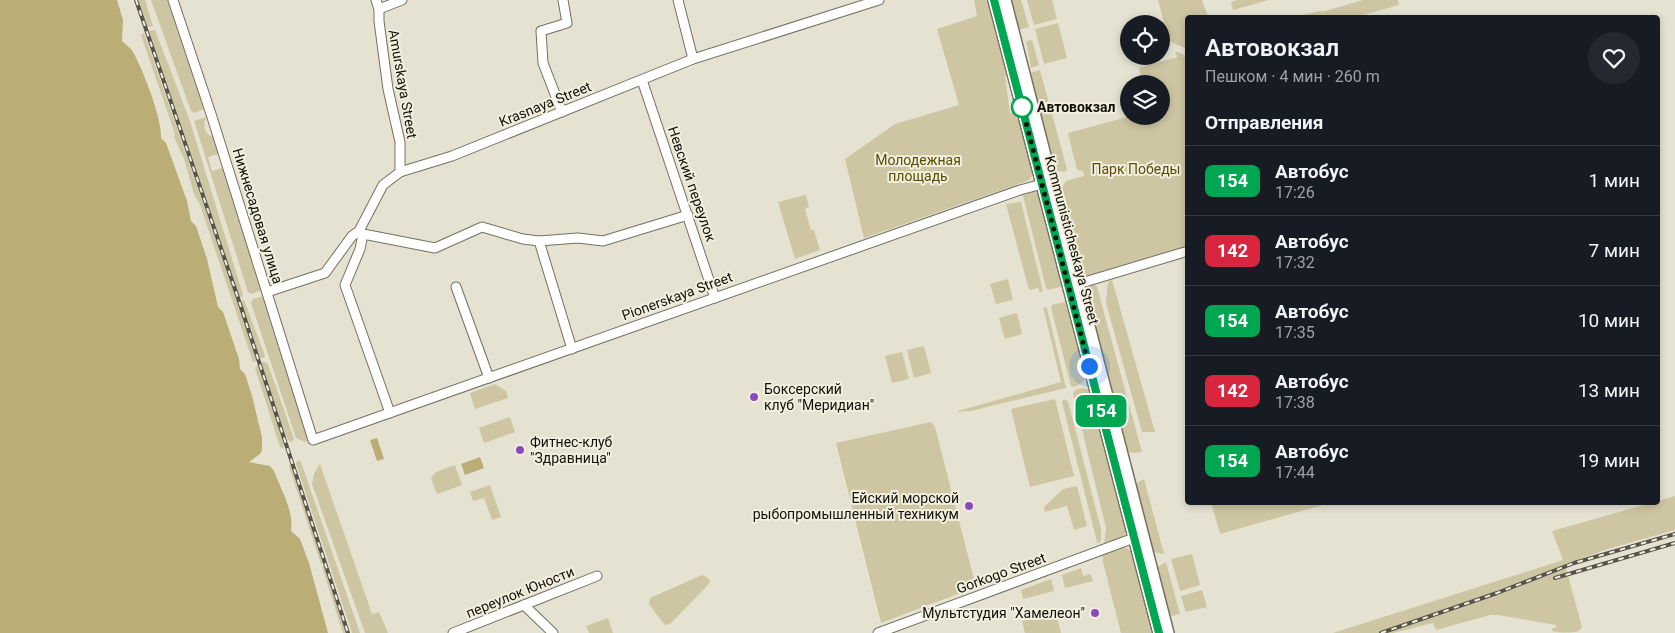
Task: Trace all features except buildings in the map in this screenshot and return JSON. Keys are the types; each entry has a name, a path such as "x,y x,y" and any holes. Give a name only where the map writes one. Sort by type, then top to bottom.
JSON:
{"main road":[{"name":"Kommunisticheskaya Street","path":"994,0 1078,284 1168,633"},
{"name":"Kommunisticheskaya Street","path":"1005,0 1047,182 1159,633"}],"street":[{"name":"Нижнесадовая улица","path":"173,0 314,440"},
{"path":"378,4 402,0"},
{"path":"562,112 543,63 540,31 567,23 563,0"},
{"path":"678,0 693,59"},
{"name":"Krasnaya Street","path":"267,292 325,273 352,236 361,233 383,185 400,172 452,156 693,59 878,0"},
{"name":"Amurskaya Street","path":"378,4 387,82 400,142 400,172"},
{"name":"Невский переулок","path":"642,80 715,298"},
{"name":"Pionerskaya Street","path":"314,440 1047,182"},
{"path":"390,413 346,285 360,249 361,233 435,248 482,227 523,239 539,241 578,238 603,241 688,215"},
{"path":"539,241 572,349"},
{"path":"1078,284 1185,252"},
{"path":"456,287 489,378"},
{"name":"Gorkogo Street","path":"878,633 1134,538"},
{"name":"переулок Юности","path":"453,633 597,576"},
{"path":"524,605 553,633"}],"green space":[{"path":"137,0 145,0 153,26 146,27"},
{"path":"151,0 171,0 206,108 195,113 191,111"},
{"name":"Молодежная площадь","path":"974,0 988,0 1008,75 1005,76 1010,113 1014,112 1021,126 1033,172 1031,178 864,238 845,159 895,124 959,105 937,29 977,16"},
{"path":"1010,0 1021,0 1029,27 1018,30"},
{"path":"1027,0 1052,0 1057,19 1034,25"},
{"path":"1158,0 1202,0 1207,15 1185,15 1185,48 1170,41 1170,15 1162,15"},
{"path":"1237,0 1269,0 1233,10 1231,2"},
{"path":"1363,0 1398,0 1399,5 1363,15 1302,15 1322,12"},
{"path":"1058,23 1067,58 1044,64 1035,29"},
{"path":"155,30 190,121 243,295 242,297 239,297 148,34 149,31"},
{"path":"144,33 257,359 256,361 253,362 200,205 194,194 184,159 174,137 175,134 141,35"},
{"path":"1032,40 1039,65 1031,68 1026,41"},
{"name":"Парк Победы","path":"1175,51 1185,55 1185,248 1090,277 1081,272 1079,267 1060,191 1066,181 1084,176 1083,171 1077,170 1068,133 1120,119 1120,125 1170,125 1170,75 1141,75 1139,68 1149,65 1170,65 1170,59 1177,57"},
{"path":"1040,70 1067,169 1065,172 1058,171 1053,167 1029,73"},
{"path":"206,117 205,130 210,136 215,135 221,153 208,157 212,171 226,167 262,290 251,294 248,292 194,121"},
{"path":"1033,191 1040,194 1063,284 1060,287 1048,290 1022,192"},
{"path":"806,195 809,207 805,209 811,230 814,230 820,250 795,259 778,202"},
{"path":"1021,202 1043,291 1040,293 1038,288 1029,290 1006,204"},
{"path":"1008,279 1013,300 996,304 990,284"},
{"path":"1112,280 1155,432 1142,432 1106,303 1108,282"},
{"path":"1094,284 1097,287 1142,452 1126,452 1085,293 1089,285"},
{"path":"265,296 310,439 305,442 296,438 251,303 253,299"},
{"path":"244,300 265,356 264,358 259,358 240,303"},
{"path":"1064,302 1085,377 1084,382 1074,387 1071,386 1051,308 1052,305"},
{"path":"1043,307 1047,308 1066,388 971,411 958,412 1061,382"},
{"path":"1017,313 1022,334 1005,339 999,318"},
{"path":"924,346 931,373 914,378 907,350"},
{"path":"902,352 909,379 892,383 885,356"},
{"path":"263,361 268,364 294,439 292,442 285,435 261,365"},
{"path":"258,364 284,444 283,449 280,447 255,368"},
{"path":"495,384 506,391 508,398 475,409 470,393"},
{"path":"1077,389 1089,389 1092,392 1126,530 1124,537 1104,545 1106,528 1073,393"},
{"path":"1055,399 1074,476 1030,487 1011,409"},
{"path":"1064,399 1068,401 1101,529 1101,541 1099,543 1097,542 1062,402"},
{"path":"510,417 515,432 484,443 479,428"},
{"path":"931,422 935,427 976,587 881,623 836,443"},
{"path":"298,460 301,462 360,633 352,633 296,464"},
{"path":"290,464 292,465 324,562 321,564 289,466"},
{"path":"320,464 372,614 379,612 388,633 365,633 312,484 314,474"},
{"path":"455,465 462,485 437,494 431,478 436,472"},
{"path":"1144,479 1164,554 1152,551 1135,485"},
{"path":"490,485 501,517 492,520 484,498 473,501 470,492"},
{"path":"1077,486 1087,526 1074,530 1067,506 1045,512 1044,507 1063,489"},
{"path":"1675,496 1675,530 1608,549 1565,564 1582,627 1579,631 1555,632 1552,631 1553,628 1556,628 1556,625 1490,615 1436,630 1433,623 1393,633 1333,633 1563,560 1552,531 1644,505 1660,505 1660,500"},
{"path":"1212,505 1323,505 1220,534"},
{"path":"1119,547 1131,551 1153,633 1121,633 1102,553"},
{"path":"1192,554 1200,585 1180,591 1171,559"},
{"path":"1166,562 1180,614 1172,616 1168,614 1157,567"},
{"path":"322,567 326,567 347,633 343,633"},
{"path":"1081,568 1083,576 1091,574 1093,581 1065,588 1062,575"},
{"path":"702,575 710,581 708,585 670,624 665,625 649,604 650,598"},
{"path":"1051,579 1054,591 1023,599 1021,590"},
{"path":"1202,590 1207,607 1186,612 1181,596"},
{"path":"1056,613 1061,633 1025,633 1022,621"},
{"path":"608,618 613,633 589,633 586,626"}],"shaded area":[{"path":"0,0 117,0 123,20 122,41 133,52 151,94 161,138 166,143 187,201 191,221 196,226 207,259 218,307 223,312 239,359 240,369 245,374 252,396 262,437 262,450 260,454 249,462 270,466 274,471 289,508 291,531 300,539 309,563 328,633 0,633"},
{"path":"377,438 384,459 377,461 370,440"},
{"path":"480,457 484,468 465,475 461,464"}],"railway":[{"path":"136,0 239,301 348,633"},
{"path":"1381,633 1497,593 1574,563 1675,534"},
{"path":"1555,578 1675,543"}],"bus line":[{"name":"154","path":"994,0 1159,633"}],"place":[{"name":"Автовокзал","path":"1022,107"},
{"name":"Боксерский клуб \"Меридиан\"","path":"754,397"},
{"name":"Фитнес-клуб \"Здравница\"","path":"520,450"},
{"name":"Ейский морской рыбопромышленный техникум","path":"969,506"},
{"name":"Мультстудия \"Хамелеон\"","path":"1095,613"}],"route":[{"path":"1022,107 1089,366"}]}
